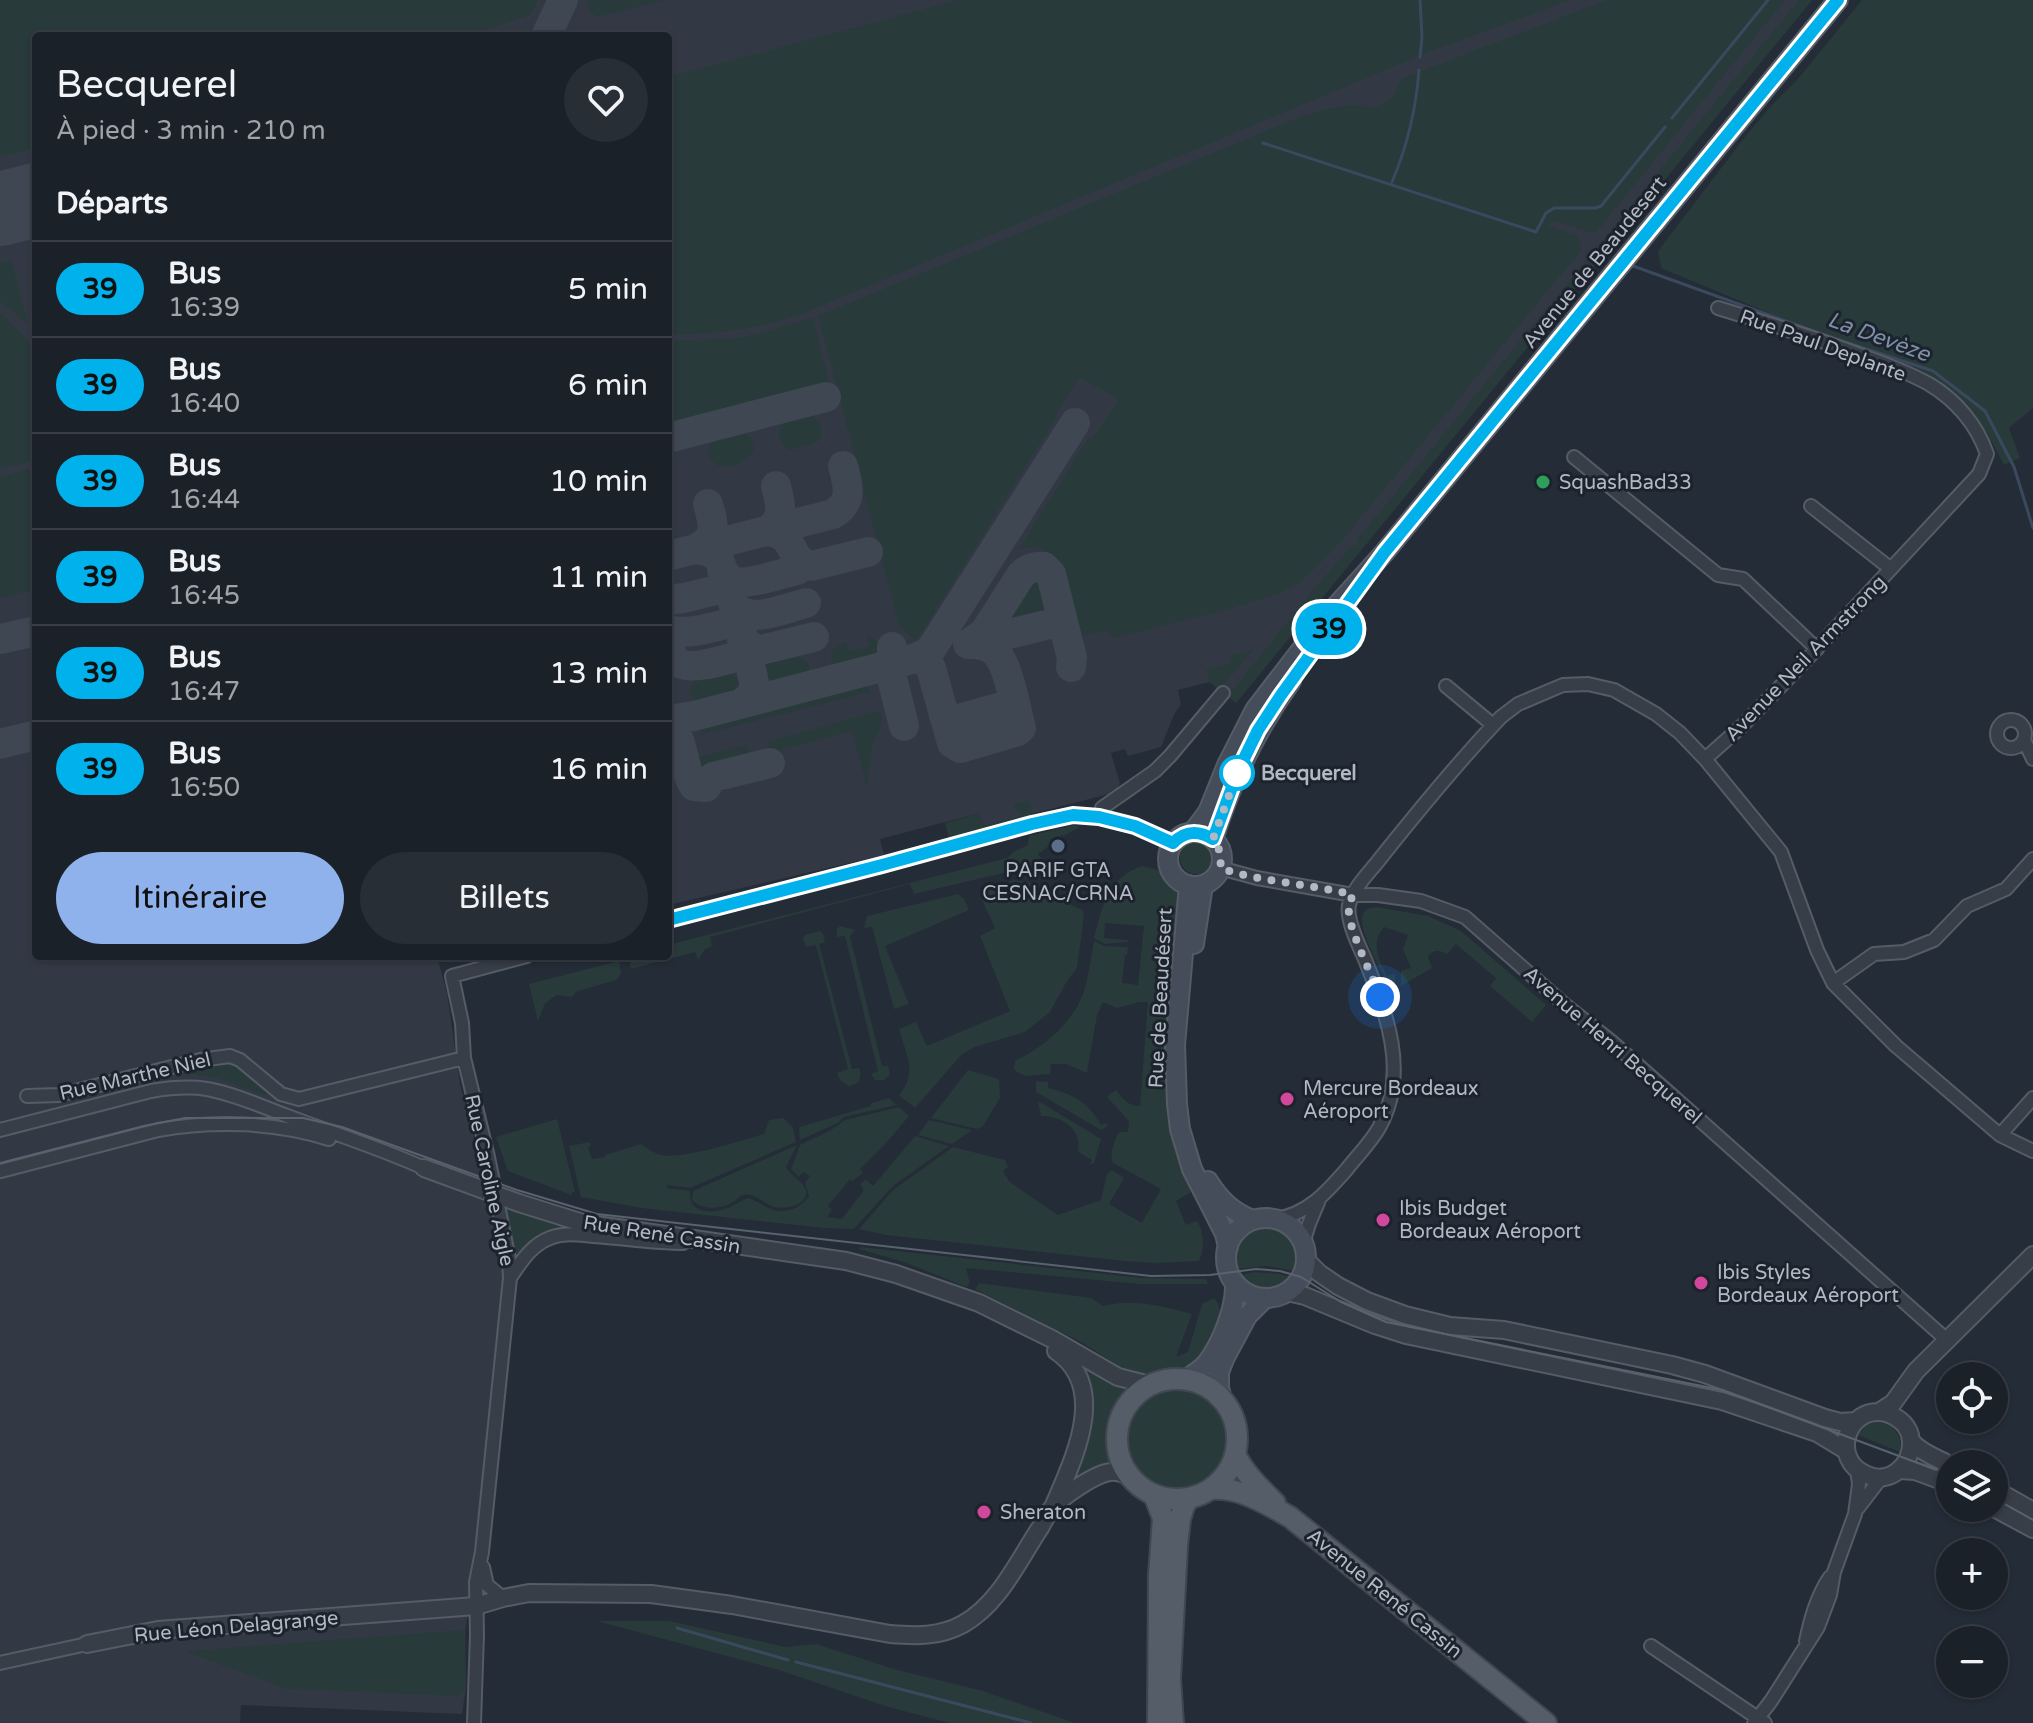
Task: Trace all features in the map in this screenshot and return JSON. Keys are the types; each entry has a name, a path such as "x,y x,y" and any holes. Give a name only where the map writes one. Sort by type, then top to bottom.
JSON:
{"main road":[{"name":"Avenue de Beaudesert","path":"1384,553 1838,0"},
{"path":"1193,832 1208,812 1230,757 1255,710 1328,615 1384,553"},
{"path":"1213,839 1238,771 1263,722 1384,553"},
{"path":"1173,843 1193,832 1213,839 1219,847 1222,857 1214,878 1196,885"},
{"name":"Rue de Beaudésert","path":"1173,843 1168,863 1172,873 1179,881 1196,885"},
{"name":"Rue de Beaudésert","path":"1196,885 1185,1065 1186,1114 1194,1146 1212,1187 1231,1209 1253,1220"},
{"name":"Rue de Beaudésert","path":"1196,885 1175,1045 1177,1104 1180,1129 1192,1169 1225,1234 1228,1247"},
{"path":"1275,1219 1296,1232 1305,1252 1301,1277 1295,1286 1276,1297 1253,1296 1235,1283 1229,1272 1226,1259 1228,1247 1233,1235 1242,1226 1253,1220 1275,1219"},
{"path":"1186,1379 1206,1365 1214,1351 1229,1318 1235,1283"},
{"path":"1222,1399 1205,1386 1186,1379 1162,1380 1136,1395 1124,1409 1116,1443 1120,1461 1129,1476 1154,1495 1171,1499 1189,1498 1211,1489 1222,1479 1235,1454 1237,1439 1235,1425 1219,1388 1219,1372 1247,1316 1265,1298"},
{"path":"1235,1454 1253,1479 1290,1517"},
{"name":"Avenue René Cassin","path":"1211,1489 1223,1488 1243,1493 1290,1517 1546,1723"},
{"path":"1154,1495 1163,1518 1158,1723"},
{"path":"1170,1723 1177,1546 1180,1519 1189,1498"}],"street":[{"name":"Rue Paul Deplante","path":"1718,308 1821,340 1929,384 1971,421 1987,454"},
{"name":"Avenue Neil Armstrong","path":"1705,759 1817,649 1979,474 1987,454"},
{"path":"1574,457 1718,575 1743,579 1817,649"},
{"path":"1811,506 1891,569"},
{"path":"1856,1421 1840,1422 1825,1418 1705,1374 1630,1355 1504,1330 1450,1326 1416,1319 1381,1307 1324,1277 1305,1252 1306,1232 1319,1200 1379,1130 1392,1096 1395,1061 1377,990 1356,937 1349,907 1353,895 1394,840 1501,717 1518,704 1563,685 1588,684 1614,690 1656,714 1680,733 1781,852 1817,950 1833,983 1896,1046 2000,1135 2033,1151"},
{"path":"1446,686 1493,725"},
{"path":"1101,817 1102,808 1155,771 1170,756 1223,693"},
{"path":"2024,740 2033,759"},
{"path":"672,919 1073,815 1101,817 1135,826 1173,843"},
{"path":"1833,983 1874,954 1904,952 1934,940 1967,906 2006,889 2033,859"},
{"name":"Avenue Henri Becquerel","path":"1220,868 1257,878 1353,895 1421,901 1465,917 1612,1042 1948,1341"},
{"name":"Rue Caroline Aigle","path":"474,1723 476,1582 482,1556 510,1278 509,1259 488,1157 464,1058 462,1023 452,976 512,960"},
{"name":"Rue Marthe Niel","path":"27,1096 59,1095 200,1060 230,1056 240,1060 281,1094 299,1099 464,1058"},
{"name":"Rue René Cassin","path":"0,1130 151,1091 203,1089 583,1223 854,1262 896,1274 979,1303 1118,1377 1150,1385"},
{"path":"2000,1135 2033,1098"},
{"path":"1,1171 158,1130 210,1124 255,1126 308,1134 424,1168"},
{"path":"1275,1219 1289,1217 1319,1200"},
{"path":"510,1278 528,1252 546,1239 562,1235 662,1243 718,1243"},
{"path":"1845,1450 1847,1435 1856,1421 1893,1403 1911,1377 2033,1255"},
{"path":"476,1606 529,1593 651,1594 732,1605 890,1634 933,1634 964,1623 985,1607 1003,1584 1053,1506 1072,1463 1082,1430 1083,1400 1077,1372 1065,1357 933,1288"},
{"path":"1287,1292 1406,1335 1745,1407 1817,1433 1845,1450 1857,1470 1881,1478 1900,1470 1909,1459 1908,1433 1903,1416 1928,1361"},
{"path":"1879,1412 1889,1414 1923,1451 1936,1458"},
{"path":"1855,1514 1859,1484 1857,1470"},
{"path":"1900,1470 1915,1471 1936,1479"},
{"path":"1053,1506 1103,1474 1111,1472 1129,1476"},
{"path":"1651,1646 1759,1721 1805,1648 1821,1591 1834,1572 1855,1514 1881,1478"},
{"path":"2008,1497 2033,1511"},
{"path":"2008,1516 2033,1529"},
{"path":"482,1556 487,1585 503,1598"},
{"name":"Rue Léon Delagrange","path":"0,1663 158,1630 476,1606"},
{"path":"1158,1629 1170,1723"}],"shaded area":[{"path":"0,0 1812,0 1236,703 1210,682 1178,690 1181,704 1161,747 1128,756 1125,749 1111,753 1120,783 1117,792 984,826 976,814 880,839 884,855 672,904 672,32 32,32 32,960 438,960 447,993 460,1084 506,1259 473,1584 465,1631 466,1687 462,1714 241,1705 240,1723 0,1723"},
{"path":"0,0 538,0 530,15 475,32 32,32 32,149 0,157"},
{"path":"587,0 664,0 597,17 591,12"},
{"path":"958,0 1571,0 1431,51 794,317 701,334 672,335 672,76"},
{"path":"1607,0 1785,0 1596,232 1551,220 1549,226 1578,235 1582,249 1344,538 1312,571 1281,593 1240,606 1114,638 1108,631 1077,637 1053,555 1038,547 1019,549 1089,437 1093,438 1119,399 1079,377 916,641 899,626 818,316 1300,117 1346,106 1374,108 1393,97 1401,79"},
{"path":"1799,0 1812,0 1236,703 1228,696 1315,588 1352,545 1355,547 1358,544 1356,541"},
{"path":"1862,0 2033,0 2033,408 2009,428 2020,458 2004,465 1986,431 1960,401 1926,374 1888,356 1774,315 1661,268 1658,251 1748,133 1798,79"},
{"path":"11,260 28,324 0,301 0,263"},
{"path":"0,313 32,348 32,461 0,469"},
{"path":"813,318 830,384 672,424 672,341 741,338"},
{"path":"808,414 819,421 821,435 814,443 789,450 781,440 780,428 791,418"},
{"path":"739,432 753,442 750,455 729,466 714,463 708,452 712,443"},
{"path":"32,468 32,590 0,598 0,477"},
{"path":"1033,572 1040,573 1046,579 1052,609 1046,617 1010,625 1006,613"},
{"path":"867,636 880,646 875,660 842,669 834,665 831,653 835,647 846,642 849,652 870,646"},
{"path":"1254,649 1219,690 1210,682 1206,670 1231,663 1230,656"},
{"path":"797,655 808,663 808,672 800,679 774,685 764,683 759,676 765,663"},
{"path":"727,672 739,684 735,693 707,704 693,700 690,692 692,683"},
{"path":"859,681 870,692 700,735 702,723"},
{"path":"881,713 882,723 872,746 867,787 852,731 770,753 768,741"},
{"path":"747,745 750,758 707,770 700,767 699,757"},
{"path":"1028,800 1034,816 949,838 945,823 980,813 984,826 1021,816 1014,804"},
{"path":"1074,825 1080,827 1063,836 1061,834 1038,854 1043,861 1035,870 1024,868 914,894 910,884 710,937 712,946 705,949 698,960 695,952 672,958 672,944 1007,858 1028,845 1029,836"},
{"path":"1196,842 1207,847 1212,858 1207,869 1196,874 1185,869 1180,858 1185,847"},
{"path":"1142,866 1165,873 1181,891 1176,1144 1191,1192 1176,1201 1186,1225 1197,1221 1199,1225 1203,1246 1199,1261 1125,1261 886,1235 859,1229 893,1190 953,1147 1005,1160 1008,1167 1003,1171 1009,1181 1058,1215 1101,1200 1107,1174 1112,1170 1124,1178 1109,1204 1142,1223 1161,1189 1113,1163 1114,1144 1119,1132 1128,1132 1129,1121 1107,1097 1116,1090 1129,1103 1140,1106 1148,1002 1117,1008 1103,1002 1097,1015 1087,1073 1066,1064 1051,1064 1050,1074 1025,1076 1014,1070 1015,1061 1047,1041 1073,1013 1084,991 1094,941 1104,946 1128,947 1122,983 1138,985 1144,926 1105,923 1104,938 1128,942 1105,944 1094,938 1104,904 1114,885 1130,871"},
{"path":"1014,880 1037,884 1037,890 1082,910 1084,915 1077,968 1050,1012 1025,1032 962,1054 915,1108 899,1095 905,1087 909,1071 899,1029 916,1022 927,1046 1010,1011 980,936 995,928 983,902 982,890"},
{"path":"958,894 969,910 885,946 909,1004 894,1009 872,927 864,928 867,916"},
{"path":"1376,907 1428,916 1461,931 1546,1005 1532,1022 1490,986 1496,978 1456,944 1447,954 1434,951 1428,957 1432,968 1401,986 1401,971 1411,968 1403,949 1408,935 1384,927 1377,939 1377,952 1387,976 1395,973 1395,983 1391,988 1372,953 1362,924 1364,912"},
{"path":"840,926 855,930 850,936 882,1066 888,1066 890,1074 884,1080 875,1080 871,1074 878,1071 845,936 837,937"},
{"path":"820,931 825,942 819,944 852,1069 859,1068 860,1072 859,1080 848,1086 837,1073 848,1069 816,945 806,947 803,939 805,935"},
{"path":"630,960 665,960 631,969"},
{"path":"619,961 621,974 616,980 575,992 571,997 557,995 545,1003 538,1021 529,984"},
{"path":"232,1062 267,1092 265,1095 217,1078 185,1073"},
{"path":"968,1070 999,1079 1000,1098 983,1126 977,1129 931,1118"},
{"path":"1036,1081 1048,1082 1048,1088 1079,1100 1091,1110 1101,1125 1107,1123 1108,1126 1101,1130 1036,1092"},
{"path":"889,1098 897,1105 844,1117 838,1123 800,1140 799,1127"},
{"path":"1038,1101 1101,1139 1094,1163 1089,1164 1092,1160 1078,1152 1077,1136 1069,1125 1056,1118 1041,1116"},
{"path":"899,1107 909,1116 860,1169 863,1173 852,1181 850,1179 828,1206 832,1210 827,1217 842,1219 864,1190 860,1184 866,1180 873,1186 915,1136 949,1146 893,1186 854,1229 642,1208 581,1197 569,1146 590,1142 588,1148 592,1159 641,1144 658,1154 679,1155 764,1134 769,1120 783,1118 793,1128 796,1142 690,1188 667,1185 667,1188 690,1191 693,1205 703,1211 724,1209 748,1198 773,1210 784,1211 798,1206 809,1196 805,1183 810,1176 803,1172 799,1177 791,1169 800,1145 845,1120"},
{"path":"557,1119 575,1192 571,1195 508,1171 496,1137"},
{"path":"929,1120 972,1130 952,1144 918,1135"},
{"path":"797,1145 786,1167 805,1188 806,1196 800,1203 791,1207 776,1207 747,1194 712,1208 692,1200 693,1191"},
{"path":"502,1204 584,1229 561,1230 537,1237 514,1260"},
{"path":"1266,1226 1282,1231 1293,1241 1297,1254 1295,1271 1267,1266 1237,1269 1235,1253 1240,1240 1251,1230"},
{"path":"860,1247 1142,1278 1206,1279 1208,1284 1140,1284 966,1268 970,1283 966,1287"},
{"path":"1255,1272 1292,1277 1279,1288 1265,1290 1251,1285 1239,1275"},
{"path":"979,1283 1091,1298 1103,1306 1136,1303 1192,1314 1176,1357 1188,1352 1202,1304 1214,1298 1221,1315 1201,1354 1194,1361 1187,1366 1146,1374 1125,1370 1083,1343 975,1289"},
{"path":"1076,1362 1125,1386 1126,1391 1109,1423 1107,1441 1110,1461 1106,1463 1107,1467 1070,1484 1083,1443"},
{"path":"1176,1389 1195,1393 1212,1403 1222,1420 1226,1439 1222,1458 1212,1475 1195,1485 1176,1489 1157,1485 1140,1475 1130,1458 1126,1439 1130,1420 1140,1403 1157,1393"},
{"path":"1877,1422 1896,1431 1900,1452 1858,1435 1866,1425"},
{"path":"597,1621 669,1621 786,1647 816,1644 894,1669 983,1691 1075,1723 949,1723 885,1706 779,1670"},
{"path":"464,1630 466,1687 458,1696 286,1689 185,1651"}],"waterway":[{"path":"1420,0 1420,57"},
{"path":"1672,118 1768,0"},
{"path":"1392,182 1410,128 1419,70"},
{"name":"La Devèze","path":"1263,143 1536,232 1546,213 1554,208 1601,206 1665,127"},
{"name":"La Devèze","path":"1633,266 1933,371 1985,411 2014,467 2033,528"},
{"path":"677,1628 788,1660"},
{"path":"796,1662 1031,1723"}],"taxiway":[{"path":"548,32 563,0"},
{"path":"672,437 826,397"},
{"path":"672,719 916,658 930,651 1075,423"},
{"path":"672,555 833,514 847,499 848,486 843,466"},
{"path":"767,531 779,516 776,486"},
{"path":"695,549 711,535 712,518 708,504"},
{"path":"767,531 784,537 798,558 811,566 868,552"},
{"path":"695,549 705,550 718,558 732,598 754,684 750,696 740,704"},
{"path":"968,644 984,633 1021,575 1031,568 1044,567 1051,574 1072,658 1071,667"},
{"path":"722,570 737,582 797,570"},
{"path":"672,600 728,587"},
{"path":"734,606 741,612 758,615 806,603"},
{"path":"968,644 1050,624 1058,620 1060,611"},
{"path":"672,631 694,631 738,621"},
{"path":"0,639 32,632"},
{"path":"742,639 754,649 761,650 814,637"},
{"path":"916,658 922,658 931,668 952,743 960,748 1018,731 1021,728 1009,678 1001,660 987,647 968,644"},
{"path":"892,647 892,678 904,726"},
{"path":"672,655 682,664 690,666 746,654"},
{"path":"944,716 955,720 1009,705 1014,700"},
{"path":"672,728 678,737 694,786 706,787 713,777 770,763"},
{"path":"0,744 32,736"}],"runway":[{"path":"0,209 32,201"}],"tram line":[{"path":"0,1163 185,1118 303,1118 342,1127 517,1190 597,1214 1151,1276 1210,1275 1256,1269 1280,1271 1301,1277 1341,1302 1386,1322 1722,1390 1936,1470"},
{"path":"2008,1506 2033,1520"}],"bus line":[{"name":"39","path":"672,919 1073,815 1099,817 1135,826 1173,843 1193,832 1213,839 1238,771 1258,730 1384,553 1838,0"}],"place":[{"name":"SquashBad33","path":"1543,482"},
{"name":"Becquerel","path":"1237,773"},
{"name":"PARIF GTA CESNAC/CRNA","path":"1058,846"},
{"name":"Mercure Bordeaux Aéroport","path":"1287,1099"},
{"name":"Ibis Budget Bordeaux Aéroport","path":"1383,1220"},
{"name":"Ibis Styles Bordeaux Aéroport","path":"1701,1283"},
{"name":"Sheraton","path":"984,1512"}],"route":[{"path":"1237,773 1213,839 1222,857 1220,868 1257,878 1353,895 1349,912 1380,997"}]}
